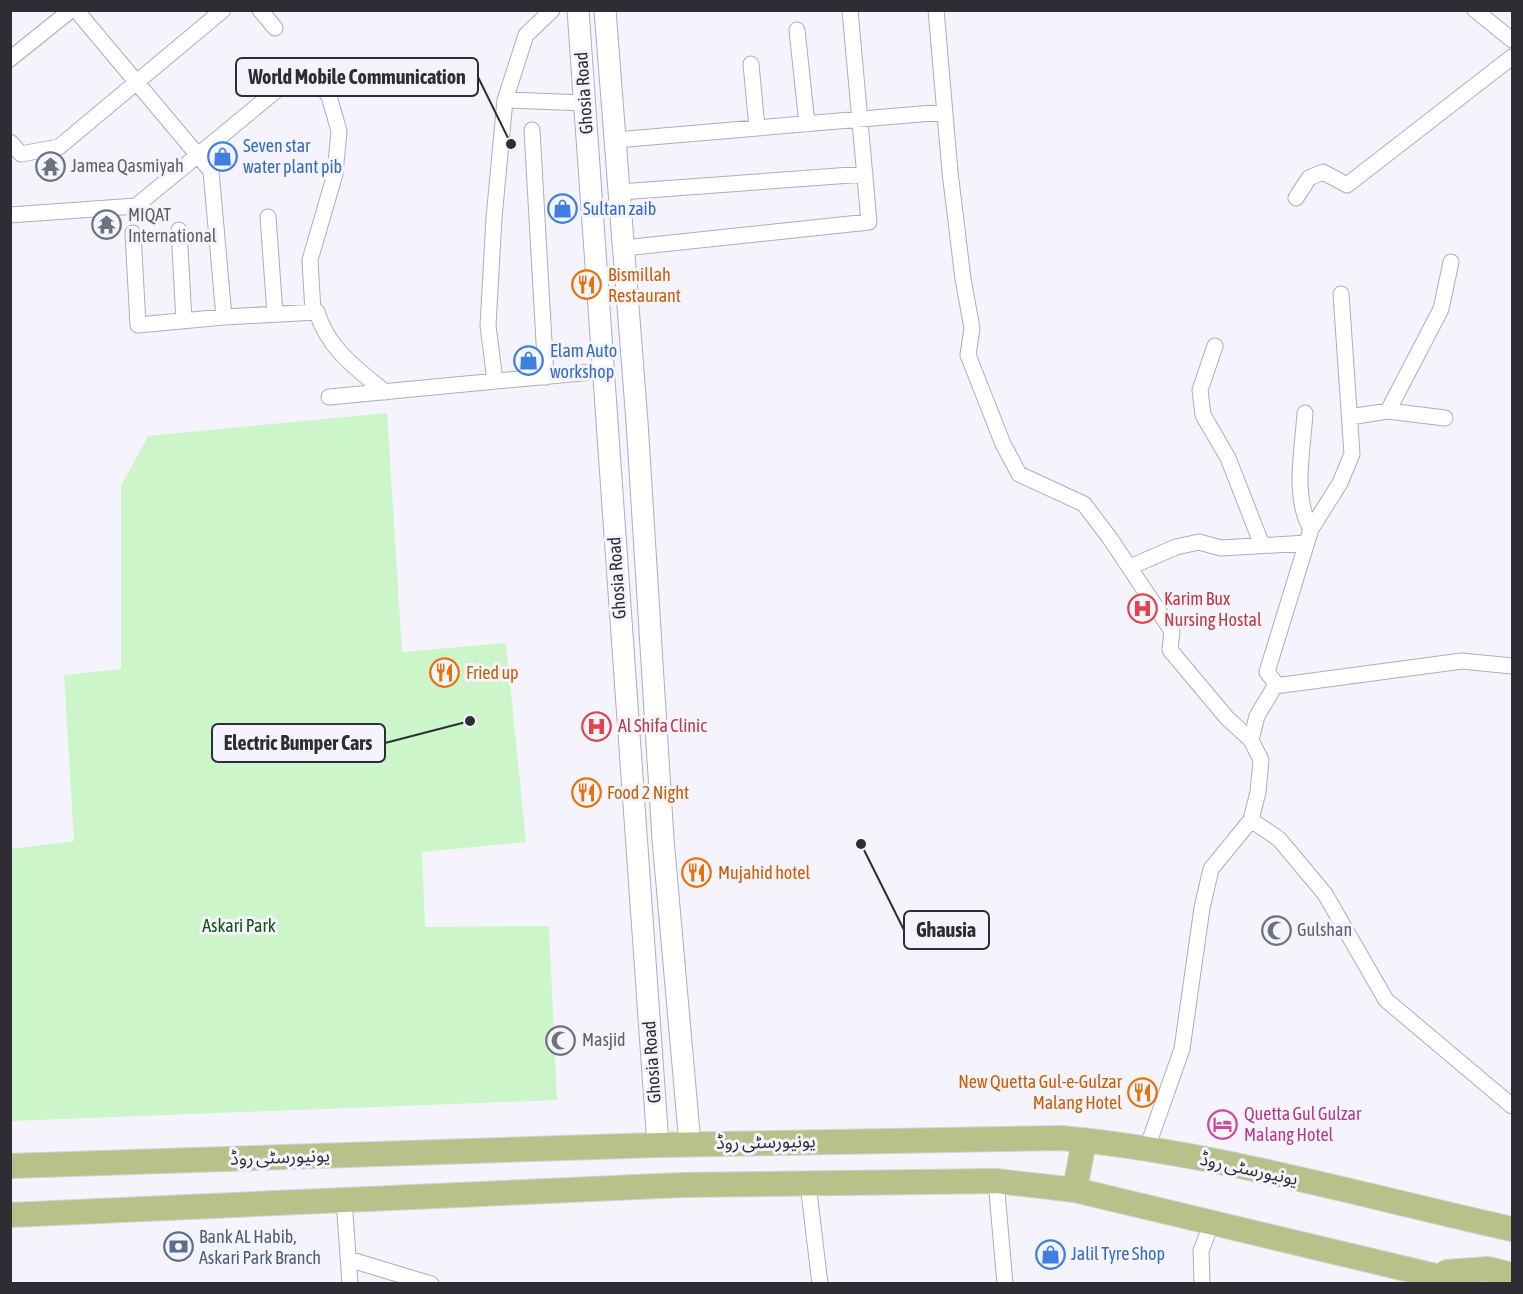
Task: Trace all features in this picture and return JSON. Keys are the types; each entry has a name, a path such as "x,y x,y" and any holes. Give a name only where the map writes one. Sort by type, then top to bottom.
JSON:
{"main road":[{"name":"Ghosia Road","path":"578,10 658,1145"},
{"path":"605,10 632,351 663,839 690,1144"},
{"path":"603,362 632,351"},
{"name":"یونیورسٹی روڈ","path":"10,1166 690,1144 970,1138 1084,1140 1147,1148 1272,1173 1508,1229"},
{"path":"1075,1190 1084,1140"},
{"path":"10,1215 682,1185 996,1180 1075,1190 1469,1284"},
{"path":"1430,1273 1488,1269 1512,1275"}],"street":[{"path":"10,59 71,10"},
{"path":"76,10 211,171 224,317"},
{"path":"10,142 21,154 59,147 223,10"},
{"path":"260,10 274,28"},
{"path":"495,381 488,326 494,218 505,100 526,35 552,10"},
{"path":"624,248 869,222 850,10"},
{"path":"936,10 944,112 963,279 972,328 968,356 1003,444 1019,474 1084,504 1130,567 1172,631 1170,650 1227,718 1251,740 1261,760 1258,792 1251,820 1212,869 1202,908 1182,1049 1147,1148"},
{"path":"1475,10 1512,40"},
{"path":"797,30 807,124"},
{"path":"1296,198 1309,178 1323,172 1347,184 1411,138 1512,57"},
{"path":"751,64 757,128"},
{"path":"10,215 136,206 306,66 328,96 339,132 335,174 310,260 313,312"},
{"path":"505,100 585,103"},
{"path":"616,140 944,112"},
{"path":"532,130 546,377"},
{"path":"620,192 865,174"},
{"path":"268,217 276,315"},
{"path":"179,230 184,321"},
{"path":"133,233 138,325 317,312 322,329 342,356 386,392"},
{"path":"1388,411 1441,309 1451,262"},
{"path":"1277,685 1267,672 1309,536 1340,483 1352,454 1341,294"},
{"path":"1215,346 1200,390 1203,415 1228,458 1262,545"},
{"path":"329,397 546,377 603,362"},
{"path":"1350,417 1388,411 1445,418"},
{"path":"1305,412 1301,482 1309,536"},
{"path":"1130,567 1176,547 1198,542 1221,548 1262,545 1309,536"},
{"path":"1251,740 1257,716 1277,685 1462,661 1512,666"},
{"path":"1251,820 1279,838 1324,894 1386,1000 1512,1106"},
{"path":"996,1180 1005,1284"},
{"path":"807,1184 820,1284"},
{"path":"344,1199 350,1284"},
{"path":"1202,1284 1201,1251 1212,1222"},
{"path":"348,1259 431,1284"}],"green space":[{"name":"Askari Park","path":"387,413 402,652 506,643 526,842 422,852 425,927 549,926 557,1100 11,1121 11,849 74,841 64,675 121,669 121,486 148,436"}],"place":[{"name":"World Mobile Communication","path":"511,144"},
{"name":"Seven star water plant pib","path":"222,156"},
{"name":"Jamea Qasmiyah","path":"50,166"},
{"name":"Sultan zaib","path":"562,209"},
{"name":"MIQAT International","path":"107,225"},
{"name":"Bismillah Restaurant","path":"587,285"},
{"name":"Elam Auto workshop","path":"529,361"},
{"name":"Karim Bux Nursing Hostal","path":"1143,609"},
{"name":"Fried up","path":"445,673"},
{"name":"Electric Bumper Cars","path":"470,721"},
{"name":"Al Shifa Clinic","path":"597,726"},
{"name":"Food 2 Night","path":"586,793"},
{"name":"Ghausia","path":"861,844"},
{"name":"Mujahid hotel","path":"697,873"},
{"name":"Gulshan","path":"1276,930"},
{"name":"Masjid","path":"561,1040"},
{"name":"New Quetta Gul-e-Gulzar Malang Hotel","path":"1143,1092"},
{"name":"Quetta Gul Gulzar Malang Hotel","path":"1223,1124"},
{"name":"Bank AL Habib, Askari Park Branch","path":"178,1247"},
{"name":"Jalil Tyre Shop","path":"1050,1254"}]}
